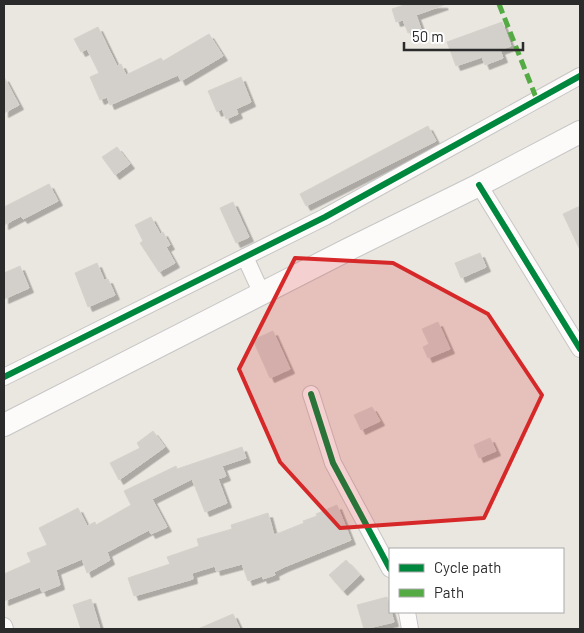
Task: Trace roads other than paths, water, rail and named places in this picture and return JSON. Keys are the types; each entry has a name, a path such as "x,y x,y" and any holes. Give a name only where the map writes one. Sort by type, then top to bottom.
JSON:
{"main road":[{"path":"4,425 580,132"}],"street":[{"path":"4,377 324,217 580,76"},
{"path":"479,185 580,349"},
{"path":"245,257 262,294"},
{"path":"311,394 333,463 389,567"},
{"path":"407,613 410,629"}]}
